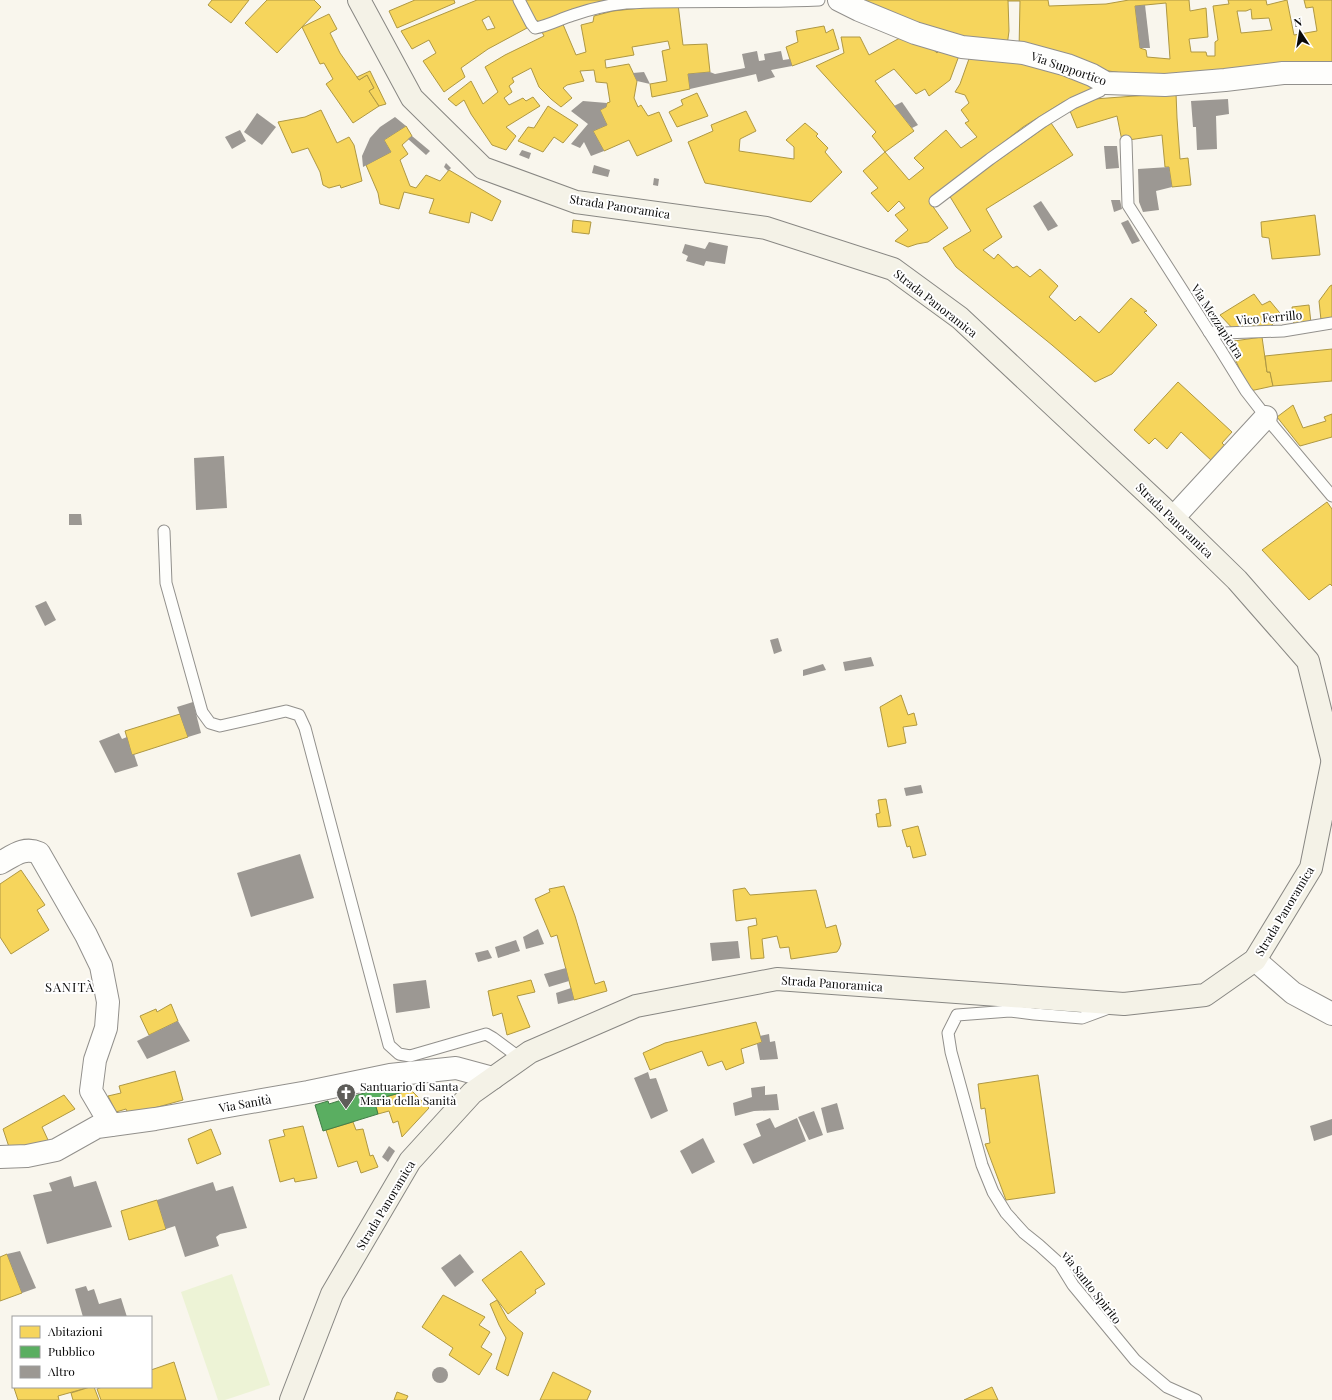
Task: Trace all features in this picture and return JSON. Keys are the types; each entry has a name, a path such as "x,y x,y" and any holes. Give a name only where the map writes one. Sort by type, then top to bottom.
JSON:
{"main road":[{"name":"Strada Panoramica","path":"359,0 412,98 483,168 576,202 766,228 893,269 960,318 1237,580 1308,661 1332,758"},
{"name":"Strada Panoramica","path":"290,1400 332,1294 410,1161 472,1093 520,1058 530,1052 636,1006 777,979 1120,1003 1205,995 1255,960 1311,868 1332,764"}],"street":[{"name":"Via Supportico","path":"839,0 915,32 962,48 1023,53 1067,65 1092,74 1106,83 1165,85 1283,73 1332,73"},
{"path":"1173,518 1266,417"},
{"path":"0,863 23,850 31,849 39,853 86,935 101,966 108,1002 106,1028 95,1060 91,1091 112,1125"},
{"path":"1255,960 1293,993 1332,1014"},
{"name":"Via Sanità","path":"0,1157 27,1156 56,1150 97,1127 301,1093 390,1075 456,1068 493,1078"}],"lane":[{"path":"520,0 535,28 603,7 626,3 680,0 819,0"},
{"path":"935,201 1042,122 1074,103 1100,91 1106,83"},
{"name":"Via Mezzapietra","path":"1126,142 1128,205 1246,391 1332,496"},
{"name":"Vico Ferrillo","path":"1209,332 1235,333 1283,331 1332,323"},
{"path":"164,531 166,583 202,712 210,723 220,726 286,711 299,715 306,728 389,1045 399,1054 410,1056 486,1034 520,1058"},
{"name":"via Santo Spirito","path":"1120,1003 1082,1018 1010,1011 957,1015 948,1033 951,1052 982,1165 993,1192 1006,1213 1024,1233 1060,1264 1073,1285 1135,1360 1167,1387 1196,1400"}],"green space":[{"path":"232,1274 270,1385 225,1400 218,1400 181,1292"}],"building: Abitazioni":[{"path":"212,0 249,0 231,23 208,5"},
{"path":"267,0 314,0 321,7 277,53 245,23"},
{"path":"415,0 454,0 455,3 397,28 389,11"},
{"path":"477,0 513,0 527,28 488,49 461,68 465,77 444,92 423,61 436,53 429,40 412,49 401,31","holes":["489,16 495,28 487,30 482,20"]},
{"path":"523,0 621,0 540,22 533,19"},
{"path":"855,0 1008,0 1009,31 1007,46 947,36"},
{"path":"1048,0 1049,6 1106,4 1129,0 1189,0 1190,11 1206,8 1208,37 1189,39 1191,52 1206,52 1207,56 1215,56 1215,42 1218,40 1213,6 1229,4 1228,0 1266,0 1267,5 1287,0 1294,35 1317,31 1313,7 1306,8 1304,0 1332,0 1332,70 1167,80 1096,69 1019,50 1020,1 1008,1","holes":["1166,3 1170,59 1147,57 1146,50 1140,48 1135,6","1251,9 1252,19 1269,18 1272,30 1241,33 1237,11 1246,11"]},
{"path":"678,4 683,45 707,44 710,72 688,74 690,89 652,97 650,84 667,81 662,51 670,49 668,41 632,47 634,55 605,60 606,68 629,64 637,81 634,98 638,107 641,105 648,116 659,112 672,141 637,156 629,140 604,151 593,131 607,125 600,110 606,107 607,103 610,102 607,83 596,82 594,70 580,71 584,81 567,85 563,88 572,98 561,107 539,87 531,68 512,78 514,82 509,86 512,92 504,98 509,105 523,98 526,101 533,97 540,106 506,127 516,136 506,150 492,145 471,114 464,100 456,106 448,99 471,81 483,104 498,92 485,67 505,55 544,36 542,32 562,22 576,55 586,52 581,25 593,22 594,16 613,11"},
{"path":"329,14 337,29 330,33 340,53 359,80 367,75 374,88 369,91 379,106 353,123 326,84 333,79 324,63 320,64 302,27"},
{"path":"824,26 826,33 833,29 839,49 792,66 786,47 798,42 796,31"},
{"path":"907,34 924,41 937,53 941,48 960,53 950,80 929,96 925,89 916,94 894,69 875,81 914,131 885,152 872,136 876,132 816,66 844,53 841,37 860,37 869,55"},
{"path":"970,56 1051,64 1089,78 1092,89 1063,102 1023,127 929,201 948,228 928,242 908,247 895,241 908,230 895,215 905,208 899,201 888,212 871,193 878,188 863,171 885,152 909,180 924,168 914,158 946,130 961,148 977,137 965,123 969,121 961,110 969,103 965,95 955,92 960,84"},
{"path":"370,71 386,104 379,106 369,91 374,88 367,75 359,80 357,77"},
{"path":"697,93 708,116 677,127 669,112 683,105 681,100"},
{"path":"1176,93 1180,159 1188,158 1191,185 1172,187 1169,167 1165,167 1162,135 1122,141 1117,116 1077,128 1070,111 1094,99"},
{"path":"548,106 578,125 563,143 554,137 543,152 518,141 528,127 534,128"},
{"path":"321,110 337,143 349,137 354,145 362,181 341,188 340,185 329,188 323,185 320,172 308,148 292,153 278,122 305,117"},
{"path":"746,111 756,131 740,139 739,151 794,159 794,147 786,140 805,123 818,134 816,136 828,148 825,152 842,172 811,202 705,183 688,142 713,131 711,125"},
{"path":"1051,123 1073,155 986,209 1002,237 983,250 994,259 998,254 1013,268 1017,266 1030,277 1040,269 1058,286 1049,297 1075,321 1080,316 1099,333 1131,298 1147,311 1144,312 1157,325 1112,374 1095,382 956,267 943,248 971,231 949,195"},
{"path":"406,126 412,136 402,145 408,154 400,160 410,186 416,188 426,175 440,181 449,170 501,201 492,221 471,212 469,223 429,213 434,199 404,192 399,209 380,204 378,193 366,165 391,152 384,140"},
{"path":"1315,215 1320,255 1272,259 1269,238 1262,237 1261,222"},
{"path":"573,220 591,222 589,234 572,232"},
{"path":"1332,285 1332,319 1321,320 1319,301"},
{"path":"1254,294 1262,305 1270,301 1284,318 1272,324 1274,327 1235,331 1220,315"},
{"path":"1309,305 1311,323 1294,325 1292,307"},
{"path":"1262,337 1267,372 1270,372 1273,386 1250,391 1227,342"},
{"path":"1332,349 1332,381 1273,386 1270,372 1267,372 1265,356"},
{"path":"1178,382 1232,432 1222,443 1227,448 1213,462 1181,432 1167,449 1155,438 1149,444 1134,430"},
{"path":"1293,405 1303,428 1326,421 1324,417 1332,414 1332,437 1300,446 1277,417"},
{"path":"1327,502 1332,509 1332,586 1330,584 1309,600 1262,550"},
{"path":"901,695 908,715 914,713 917,725 903,727 906,743 888,747 880,707"},
{"path":"180,714 188,737 132,755 125,731"},
{"path":"886,799 891,826 878,827 876,814 880,813 878,800"},
{"path":"918,826 926,855 913,858 910,846 907,847 902,830"},
{"path":"21,870 45,905 37,910 49,930 11,954 0,937 0,884"},
{"path":"564,886 575,916 595,984 604,981 607,991 574,1000 557,935 551,937 535,899 550,892 549,889"},
{"path":"745,888 750,895 816,890 826,928 836,925 841,944 837,952 791,959 789,947 780,948 777,936 762,939 764,958 751,959 748,927 757,925 756,918 736,921 733,890"},
{"path":"531,980 535,992 517,996 530,1027 507,1035 502,1013 493,1016 488,991"},
{"path":"171,1004 178,1021 149,1035 140,1016 156,1009 157,1012"},
{"path":"756,1022 762,1042 741,1049 744,1063 726,1070 722,1061 708,1066 702,1051 650,1070 643,1053 665,1043"},
{"path":"175,1071 183,1100 129,1115 126,1109 116,1112 108,1096 121,1093 119,1086"},
{"path":"1038,1075 1055,1193 1006,1200 985,1144 990,1143 985,1108 981,1109 978,1084"},
{"path":"411,1090 429,1108 402,1137 398,1121 393,1123 389,1111 378,1114 374,1100"},
{"path":"64,1095 75,1109 42,1127 48,1140 35,1146 9,1147 3,1129"},
{"path":"353,1122 356,1130 363,1129 370,1156 373,1155 378,1167 361,1173 357,1161 338,1167 326,1130"},
{"path":"303,1126 317,1178 295,1182 294,1178 280,1182 269,1140 285,1136 283,1130"},
{"path":"211,1129 221,1154 197,1164 188,1139"},
{"path":"157,1200 166,1229 129,1240 121,1211"},
{"path":"521,1251 545,1284 535,1290 536,1293 508,1314 482,1280"},
{"path":"7,1254 22,1293 0,1301 0,1257"},
{"path":"443,1295 485,1317 479,1325 490,1332 481,1347 492,1354 479,1375 449,1355 453,1348 422,1327"},
{"path":"497,1300 508,1320 523,1333 508,1376 496,1369 506,1338 490,1304"},
{"path":"174,1362 186,1400 101,1400 97,1389 100,1388 152,1388 152,1370"},
{"path":"553,1372 591,1391 587,1400 540,1400"},
{"path":"992,1387 998,1400 964,1400"},
{"path":"14,1388 86,1388 58,1396 59,1400 18,1400"},
{"path":"87,1388 94,1388 99,1400 73,1400 71,1393"},
{"path":"397,1392 408,1396 406,1400 394,1400"}],"building: Pubblico":[{"name":"Santuario di Santa Maria della Sanità","path":"402,1081 411,1090 374,1100 378,1114 323,1131 315,1105 328,1101 329,1104"}],"building: Altro":[{"path":"1145,5 1150,48 1140,48 1135,6"},
{"path":"757,51 759,61 765,60 764,54 781,51 783,60 790,59 792,66 771,70 775,77 758,82 756,74 690,89 688,74 710,72 715,74 745,68 742,54"},
{"path":"644,72 650,84 637,81 633,73"},
{"path":"1228,99 1229,114 1216,116 1217,149 1197,150 1196,127 1193,127 1191,101"},
{"path":"583,101 607,103 606,107 600,110 607,125 593,131 604,151 591,156 584,142 580,148 571,144 588,124 571,111"},
{"path":"902,102 918,125 912,128 894,106"},
{"path":"257,113 276,127 262,145 244,132"},
{"path":"395,117 406,126 384,140 391,152 363,167 362,156 370,138 380,127"},
{"path":"240,130 246,141 232,149 225,137"},
{"path":"412,136 430,151 426,155 408,139"},
{"path":"1104,146 1117,146 1119,168 1106,169"},
{"path":"522,150 531,153 529,159 519,155"},
{"path":"446,163 451,168 448,171 444,167"},
{"path":"594,165 610,170 608,177 592,173"},
{"path":"1169,167 1172,187 1156,191 1159,210 1143,212 1139,202 1138,169"},
{"path":"654,178 659,179 658,186 653,185"},
{"path":"1111,200 1120,200 1122,209 1114,212"},
{"path":"1041,201 1058,226 1048,231 1033,206"},
{"path":"1128,220 1140,241 1132,244 1121,223"},
{"path":"709,242 728,246 725,264 706,261 704,266 686,261 688,256 682,253 685,244 705,249"},
{"path":"224,456 227,508 196,510 194,458"},
{"path":"69,514 81,514 82,525 69,525"},
{"path":"46,601 56,620 45,626 35,606"},
{"path":"778,638 782,651 774,654 770,640"},
{"path":"871,657 874,666 845,671 843,662"},
{"path":"823,664 826,670 803,676 803,670"},
{"path":"193,702 201,733 188,737 177,707"},
{"path":"119,733 122,739 127,737 132,755 134,754 138,766 115,773 99,741"},
{"path":"921,785 923,793 906,796 904,788"},
{"path":"300,854 314,898 251,917 237,873"},
{"path":"538,929 544,944 526,949 523,937"},
{"path":"516,940 520,951 498,958 495,947"},
{"path":"738,941 740,958 712,961 710,943"},
{"path":"488,950 492,958 478,962 475,953"},
{"path":"566,968 569,981 549,987 544,974"},
{"path":"426,980 430,1008 396,1013 393,984"},
{"path":"571,988 574,1000 558,1004 556,993"},
{"path":"178,1021 190,1041 147,1059 137,1041"},
{"path":"769,1034 770,1042 775,1041 778,1059 760,1060 757,1044 762,1042 760,1036"},
{"path":"648,1072 650,1079 656,1078 668,1111 651,1119 634,1078"},
{"path":"765,1086 765,1095 777,1094 779,1110 754,1111 735,1116 733,1103 752,1097 751,1088"},
{"path":"837,1103 844,1129 827,1133 821,1108"},
{"path":"814,1111 823,1135 809,1140 798,1117"},
{"path":"770,1118 775,1128 797,1118 806,1141 753,1164 743,1144 761,1136 756,1124"},
{"path":"1332,1119 1332,1135 1314,1141 1310,1126"},
{"path":"703,1138 715,1162 692,1174 680,1151"},
{"path":"389,1146 395,1151 388,1162 382,1157"},
{"path":"71,1176 74,1187 96,1181 112,1227 47,1244 33,1195 52,1191 49,1183"},
{"path":"213,1182 216,1191 233,1186 247,1228 220,1234 216,1237 219,1246 185,1257 175,1226 166,1229 157,1200"},
{"path":"20,1251 36,1288 22,1293 7,1254"},
{"path":"460,1254 474,1272 455,1287 441,1268"},
{"path":"86,1286 88,1291 94,1289 99,1304 121,1298 127,1316 83,1316 75,1289"},
{"path":"440,1367 447,1372 448,1375 443,1382 440,1383 433,1378 432,1375 437,1368"}],"place":[{"name":"Santuario di Santa Maria della Sanità","path":"346,1110"}],"district":[{"name":"SANITÀ","path":"70,986"}]}
